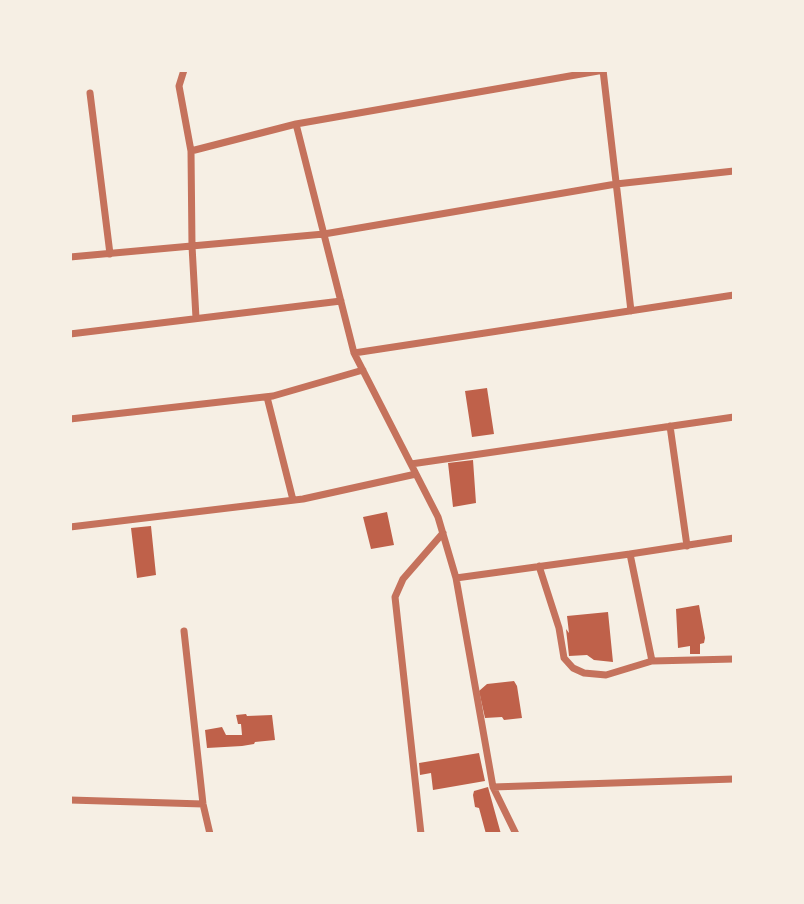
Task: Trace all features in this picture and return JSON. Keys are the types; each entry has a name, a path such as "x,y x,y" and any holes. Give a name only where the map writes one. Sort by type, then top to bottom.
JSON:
{"street":[{"path":"184,70 179,86 191,151 192,246 197,318"},
{"path":"191,151 296,124 604,70 631,310"},
{"path":"90,93 110,254"},
{"path":"296,124 354,353 438,517 443,533 456,578 493,788 516,834"},
{"path":"70,257 324,234 616,184 734,171"},
{"path":"354,353 734,295"},
{"path":"70,334 341,300"},
{"path":"70,419 267,397 363,370"},
{"path":"267,397 293,500"},
{"path":"411,464 734,417"},
{"path":"670,426 687,546"},
{"path":"70,527 293,500 416,474"},
{"path":"421,834 395,597 403,579 443,533"},
{"path":"456,578 734,537"},
{"path":"630,554 652,661"},
{"path":"539,566 559,628 564,658 573,668 584,673 606,675 652,661 734,659"},
{"path":"184,631 203,804 210,834"},
{"path":"493,788 734,779"},
{"path":"70,800 203,804"}],"building":[{"path":"487,388 494,434 472,437 465,391"},
{"path":"473,460 476,503 453,507 448,463"},
{"path":"387,512 394,545 371,549 363,517"},
{"path":"151,526 156,575 137,578 131,528"},
{"path":"699,605 705,638 704,643 700,644 700,654 690,654 690,646 678,648 676,609"},
{"path":"608,612 613,662 594,660 587,655 569,656 567,616"},
{"path":"514,681 522,718 485,718 479,691 487,684"},
{"path":"236,715 272,715 275,740 242,746 207,748 205,730 222,727 226,735 242,735 241,724 238,724"},
{"path":"479,753 485,781 433,790 431,773 420,775 419,763"},
{"path":"488,787 501,834 486,834 479,808 475,807 474,791"}]}
